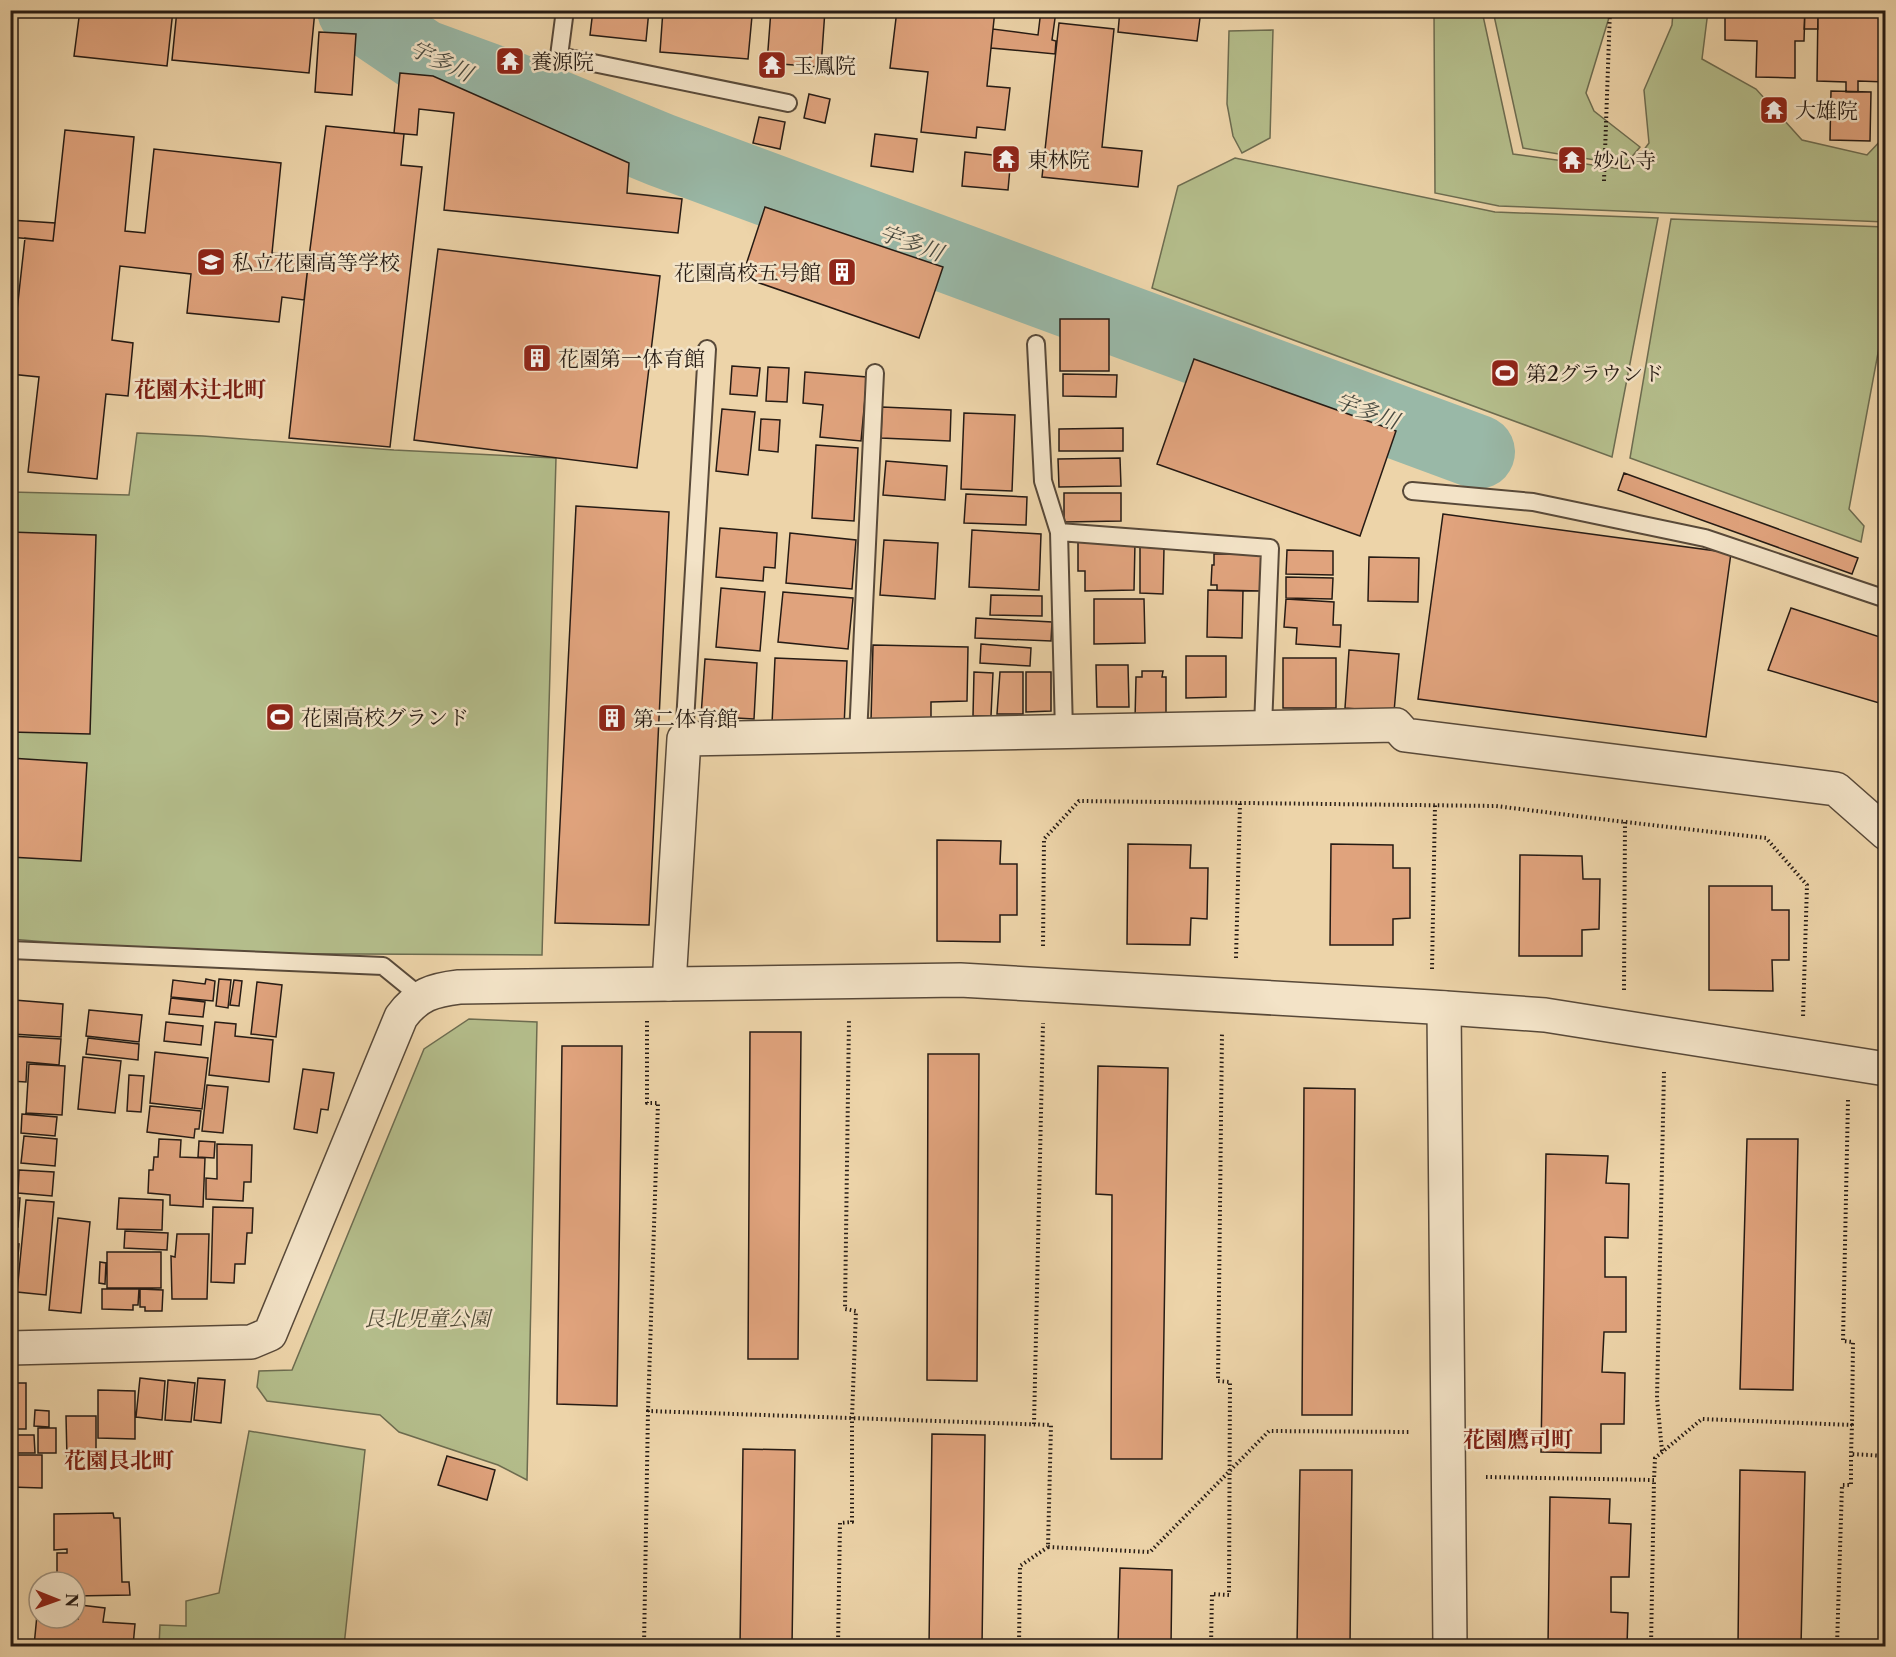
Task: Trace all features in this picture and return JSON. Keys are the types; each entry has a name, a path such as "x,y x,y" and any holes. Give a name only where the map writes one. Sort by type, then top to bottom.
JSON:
{"street":[{"path":"658,984 684,740 1396,725 1405,735 1836,789 1886,833"},
{"path":"10,1348 251,1342 270,1334 401,1017 410,1005 421,997 439,990 459,987 960,980 1438,1007 1545,1015 1886,1069"},
{"path":"1438,1007 1450,1647"}],"lane":[{"path":"565,10 559,56 788,103"},
{"path":"1036,344 1043,481 1059,532 1065,732"},
{"path":"684,740 707,349"},
{"path":"858,736 875,373"},
{"path":"1412,491 1533,502 1705,538 1886,599"},
{"path":"1059,532 1270,548 1263,727"},
{"path":"10,951 383,966 421,997"}],"path":[{"path":"1604,181 1610,10"},
{"path":"1034,1424 1044,839 1079,801 1496,806 1766,838 1807,885 1803,1056"},
{"path":"1211,1647 1212,1594 1229,1595 1230,1382 1218,1381 1229,995 1240,803"},
{"path":"1435,805 1438,1007"},
{"path":"1624,1028 1625,822"},
{"path":"838,1647 840,1522 852,1522 852,1417 856,1311 845,1309 850,981"},
{"path":"644,1647 648,1411 658,1102 647,1103 658,984"},
{"path":"1662,1452 1656,1398 1665,1034"},
{"path":"1837,1647 1842,1485 1851,1485 1853,1342 1844,1341 1848,1063"},
{"path":"648,1411 1051,1425 1048,1547"},
{"path":"1651,1647 1655,1458 1702,1419 1852,1425"},
{"path":"1018,1647 1020,1566 1048,1547 1150,1552 1269,1431 1411,1432"},
{"path":"1851,1454 1886,1456"},
{"path":"1477,1477 1654,1480"}],"green space":[{"path":"1434,11 1482,11 1513,154 1629,170 1649,143 1644,90 1672,25 1673,11 1708,11 1702,59 1756,89 1802,140 1867,155 1885,136 1885,222 1499,206 1435,193"},
{"path":"1493,11 1611,11 1586,93 1594,111 1640,147 1625,165 1523,148"},
{"path":"1273,30 1270,138 1242,153 1233,136 1227,104 1229,31"},
{"name":"第2グラウンド","path":"1235,158 1495,212 1658,218 1612,457 1152,288 1178,186"},
{"path":"1671,219 1885,227 1885,323 1849,509 1864,526 1861,542 1630,458"},
{"name":"花園高校グランド","path":"137,433 556,458 542,955 175,953 11,939 11,492 129,495"},
{"name":"艮北児童公園","path":"469,1019 537,1022 527,1480 498,1465 399,1432 380,1415 267,1401 257,1387 259,1371 292,1370 424,1049"},
{"path":"249,1431 365,1450 344,1646 159,1646 160,1625 186,1626 186,1601 219,1593"}],"building":[{"path":"80,10 173,10 167,66 74,56"},
{"path":"177,10 315,10 309,73 172,60"},
{"path":"593,10 649,10 646,41 590,35"},
{"path":"663,10 760,10 760,17 752,16 748,59 660,52"},
{"path":"771,10 825,10 821,67 767,63"},
{"path":"897,10 995,10 987,86 1010,88 1005,130 977,127 976,138 921,132 928,72 890,68"},
{"path":"1041,10 1056,11 1052,40 1056,41 1055,54 991,48 993,29 1038,35"},
{"path":"1120,10 1201,10 1197,41 1118,32"},
{"path":"1725,10 1805,10 1804,41 1795,41 1795,78 1756,77 1757,41 1725,40"},
{"path":"1805,10 1818,10 1818,29 1804,29"},
{"path":"1818,10 1886,10 1886,82 1858,81 1858,92 1846,92 1846,82 1817,81"},
{"path":"1059,23 1114,29 1102,147 1142,151 1138,187 1042,177"},
{"path":"319,32 356,34 352,95 315,92"},
{"path":"400,73 433,76 629,163 627,193 682,199 678,233 444,210 454,113 419,109 417,135 394,133"},
{"path":"1831,91 1871,92 1870,141 1830,140"},
{"path":"809,94 830,99 825,123 804,118"},
{"path":"759,117 785,122 780,149 753,143"},
{"name":"私立花園高等学校","path":"326,126 404,134 401,165 422,167 390,447 289,438"},
{"name":"私立花園高等学校","path":"65,130 134,137 125,231 145,233 154,149 281,163 272,253 309,257 304,300 282,297 279,322 187,313 191,274 120,266 112,340 133,343 128,396 106,394 97,479 28,472 39,377 10,374 25,238 53,241"},
{"path":"875,134 917,139 913,172 871,166"},
{"path":"965,152 1011,157 1008,190 962,186"},
{"name":"花園高校五号館","path":"765,207 943,267 919,338 742,277"},
{"path":"10,220 55,223 53,241 10,237"},
{"name":"花園第一体育館","path":"438,249 660,276 637,468 414,440"},
{"path":"1060,319 1109,319 1109,371 1060,371"},
{"path":"1194,359 1396,431 1360,536 1157,464"},
{"path":"732,366 760,368 757,396 730,394"},
{"path":"768,367 789,368 787,402 766,401"},
{"path":"805,372 867,377 861,441 820,437 823,405 803,403"},
{"path":"1063,374 1117,375 1116,397 1063,396"},
{"path":"882,407 951,410 950,441 881,438"},
{"path":"722,409 755,412 748,475 716,471"},
{"path":"964,413 1015,415 1012,491 961,489"},
{"path":"761,419 780,420 778,452 759,450"},
{"path":"1123,428 1123,451 1059,451 1059,429"},
{"path":"816,445 858,448 854,521 812,518"},
{"path":"1120,458 1121,486 1059,487 1058,459"},
{"path":"886,461 947,466 945,500 883,495"},
{"path":"1624,473 1858,558 1852,574 1618,490"},
{"path":"1064,493 1121,493 1121,521 1064,522"},
{"path":"966,494 1027,497 1026,525 964,523"},
{"name":"第二体育館","path":"576,506 669,512 649,925 555,923"},
{"path":"1443,514 1731,553 1706,737 1418,699"},
{"path":"720,528 777,533 775,568 764,567 763,581 716,577"},
{"path":"972,530 1041,534 1039,590 969,587"},
{"path":"10,532 96,535 90,734 10,732"},
{"path":"790,533 856,540 852,589 786,583"},
{"path":"884,540 938,543 935,599 880,595"},
{"path":"1078,541 1135,542 1134,590 1085,591 1085,571 1078,571"},
{"path":"1140,547 1164,548 1163,594 1140,593"},
{"path":"1287,550 1333,551 1333,575 1286,574"},
{"path":"1214,554 1262,554 1262,591 1217,590 1217,585 1211,585"},
{"path":"1369,557 1419,558 1418,602 1368,601"},
{"path":"1286,577 1333,578 1332,599 1286,598"},
{"path":"721,588 765,592 760,651 716,647"},
{"path":"1208,590 1243,591 1242,638 1207,637"},
{"path":"783,592 853,598 848,649 778,642"},
{"path":"991,595 1042,596 1042,616 990,615"},
{"path":"1094,599 1144,599 1145,643 1094,644"},
{"path":"1286,599 1334,602 1333,625 1341,625 1340,647 1296,644 1297,628 1284,627"},
{"path":"1791,608 1886,639 1886,705 1768,670"},
{"path":"976,618 1052,622 1051,641 975,638"},
{"path":"981,644 1031,648 1030,666 980,663"},
{"path":"873,645 968,647 967,701 931,702 931,722 871,721"},
{"path":"1349,650 1399,654 1394,712 1345,708"},
{"path":"1186,656 1226,656 1226,697 1186,698"},
{"path":"775,658 847,661 844,727 772,724"},
{"path":"1283,658 1336,658 1336,708 1283,708"},
{"path":"705,659 757,663 754,719 701,716"},
{"path":"1096,665 1128,665 1129,707 1097,707"},
{"path":"1142,671 1163,671 1162,677 1166,677 1166,720 1135,720 1136,677 1142,677"},
{"path":"974,672 993,673 991,716 973,716"},
{"path":"1000,672 1023,672 1023,714 997,714"},
{"path":"1026,672 1051,672 1051,711 1026,712"},
{"path":"10,758 87,763 81,861 10,857"},
{"path":"937,840 1001,841 1000,864 1017,864 1017,915 1000,915 1000,942 937,941"},
{"path":"1128,844 1191,845 1190,868 1208,868 1207,919 1191,918 1190,945 1127,944"},
{"path":"1331,844 1393,845 1393,868 1410,868 1410,918 1393,919 1393,945 1330,945"},
{"path":"1520,855 1582,856 1583,879 1600,879 1599,929 1582,930 1582,956 1519,956"},
{"path":"1709,886 1772,886 1772,910 1789,910 1789,960 1772,960 1773,991 1709,990"},
{"path":"206,979 215,981 213,1001 171,997 173,980 205,984"},
{"path":"219,979 231,980 228,1008 216,1006"},
{"path":"234,980 242,981 239,1006 230,1005"},
{"path":"257,982 282,985 276,1037 251,1034"},
{"path":"171,998 205,1002 203,1017 169,1014"},
{"path":"14,1000 63,1004 61,1037 12,1034"},
{"path":"89,1010 142,1015 139,1042 86,1036"},
{"path":"166,1022 203,1026 201,1045 164,1041"},
{"path":"215,1022 236,1024 235,1036 273,1040 269,1082 209,1075"},
{"path":"750,1032 801,1032 798,1359 748,1359"},
{"path":"10,1036 61,1039 59,1065 27,1062 26,1082 10,1081"},
{"path":"88,1038 139,1044 138,1060 86,1054"},
{"path":"562,1046 622,1046 617,1406 557,1404"},
{"path":"155,1052 208,1058 202,1109 150,1103"},
{"path":"928,1054 979,1054 977,1381 927,1380"},
{"path":"83,1057 121,1061 115,1113 78,1109"},
{"path":"29,1064 65,1066 62,1115 26,1113"},
{"path":"1098,1066 1168,1068 1162,1459 1111,1459 1112,1195 1096,1194"},
{"path":"303,1069 334,1073 328,1110 321,1109 317,1133 294,1129"},
{"path":"129,1075 144,1076 141,1112 127,1111"},
{"path":"207,1085 228,1087 223,1133 202,1131"},
{"path":"1304,1088 1355,1089 1352,1415 1302,1415"},
{"path":"150,1106 201,1111 199,1129 195,1129 194,1138 147,1132"},
{"path":"22,1114 57,1117 55,1136 21,1133"},
{"path":"24,1136 57,1139 55,1166 21,1163"},
{"path":"159,1139 181,1140 180,1157 205,1158 203,1207 170,1205 170,1195 148,1193 149,1170 153,1170 154,1157 158,1157"},
{"path":"1747,1139 1798,1139 1793,1390 1740,1389"},
{"path":"199,1141 215,1142 214,1158 198,1157"},
{"path":"217,1144 252,1145 251,1182 244,1182 243,1201 206,1199 206,1178 217,1179"},
{"path":"10,1151 16,1151 13,1194 10,1194"},
{"path":"1546,1154 1608,1156 1606,1183 1629,1184 1628,1238 1605,1237 1605,1277 1626,1277 1626,1332 1604,1332 1602,1372 1625,1373 1624,1424 1601,1424 1601,1453 1541,1452"},
{"path":"19,1170 54,1172 52,1196 18,1193"},
{"path":"10,1198 20,1198 18,1227 10,1227"},
{"path":"119,1198 163,1200 162,1230 117,1229"},
{"path":"26,1200 54,1202 46,1295 17,1292"},
{"path":"213,1207 253,1208 252,1233 247,1233 245,1264 235,1264 234,1283 211,1282"},
{"path":"58,1218 90,1222 81,1313 49,1310"},
{"path":"125,1231 168,1233 167,1250 124,1248"},
{"path":"177,1234 209,1234 207,1299 172,1299 171,1256 175,1257"},
{"path":"10,1243 19,1244 14,1305 10,1304"},
{"path":"107,1252 161,1252 161,1288 107,1288"},
{"path":"100,1262 106,1263 105,1284 99,1283"},
{"path":"102,1289 139,1289 138,1305 133,1305 133,1310 102,1309"},
{"path":"140,1289 163,1290 162,1311 145,1311 145,1307 140,1307"},
{"path":"140,1378 165,1381 162,1420 136,1417"},
{"path":"198,1378 225,1380 221,1423 194,1420"},
{"path":"168,1380 195,1383 191,1422 165,1420"},
{"path":"10,1383 26,1383 26,1429 10,1429"},
{"path":"98,1390 135,1391 135,1439 98,1438"},
{"path":"35,1410 49,1411 49,1427 34,1426"},
{"path":"66,1416 96,1416 96,1459 67,1459"},
{"path":"38,1428 56,1428 56,1453 38,1453"},
{"path":"932,1434 985,1435 982,1646 929,1646"},
{"path":"10,1435 34,1435 35,1453 10,1453"},
{"path":"743,1449 795,1450 792,1646 740,1646"},
{"path":"10,1455 42,1455 42,1488 10,1487"},
{"path":"447,1456 495,1470 487,1500 438,1485"},
{"path":"1300,1470 1352,1470 1350,1646 1297,1646"},
{"path":"1740,1470 1805,1472 1801,1646 1738,1646"},
{"path":"1550,1497 1610,1499 1609,1523 1631,1524 1629,1577 1611,1577 1611,1612 1628,1613 1627,1646 1548,1646"},
{"path":"113,1513 114,1518 120,1518 122,1582 129,1582 130,1595 87,1596 87,1570 57,1570 57,1553 67,1553 67,1549 54,1550 54,1514"},
{"path":"10,1555 13,1555 17,1630 10,1630"},
{"path":"1120,1568 1172,1570 1171,1646 1118,1646"},
{"path":"87,1606 105,1608 103,1622 135,1624 133,1646 34,1646 36,1630 87,1630"}],"waterway":[{"name":"宇多川","path":"354,10 422,56 510,88 661,150 1478,452"}],"place":[{"name":"養源院","path":"510,61"},
{"name":"玉鳳院","path":"772,65"},
{"name":"大雄院","path":"1774,110"},
{"name":"東林院","path":"1006,159"},
{"name":"妙心寺","path":"1572,160"},
{"name":"私立花園高等学校","path":"211,262"},
{"name":"花園高校五号館","path":"842,272"},
{"name":"花園第一体育館","path":"537,358"},
{"name":"第2グラウンド","path":"1505,373"},
{"name":"花園高校グランド","path":"280,717"},
{"name":"第二体育館","path":"612,718"}],"district":[{"name":"花園木辻北町","path":"200,389"},
{"name":"花園鷹司町","path":"1518,1439"},
{"name":"花園艮北町","path":"119,1460"}]}
